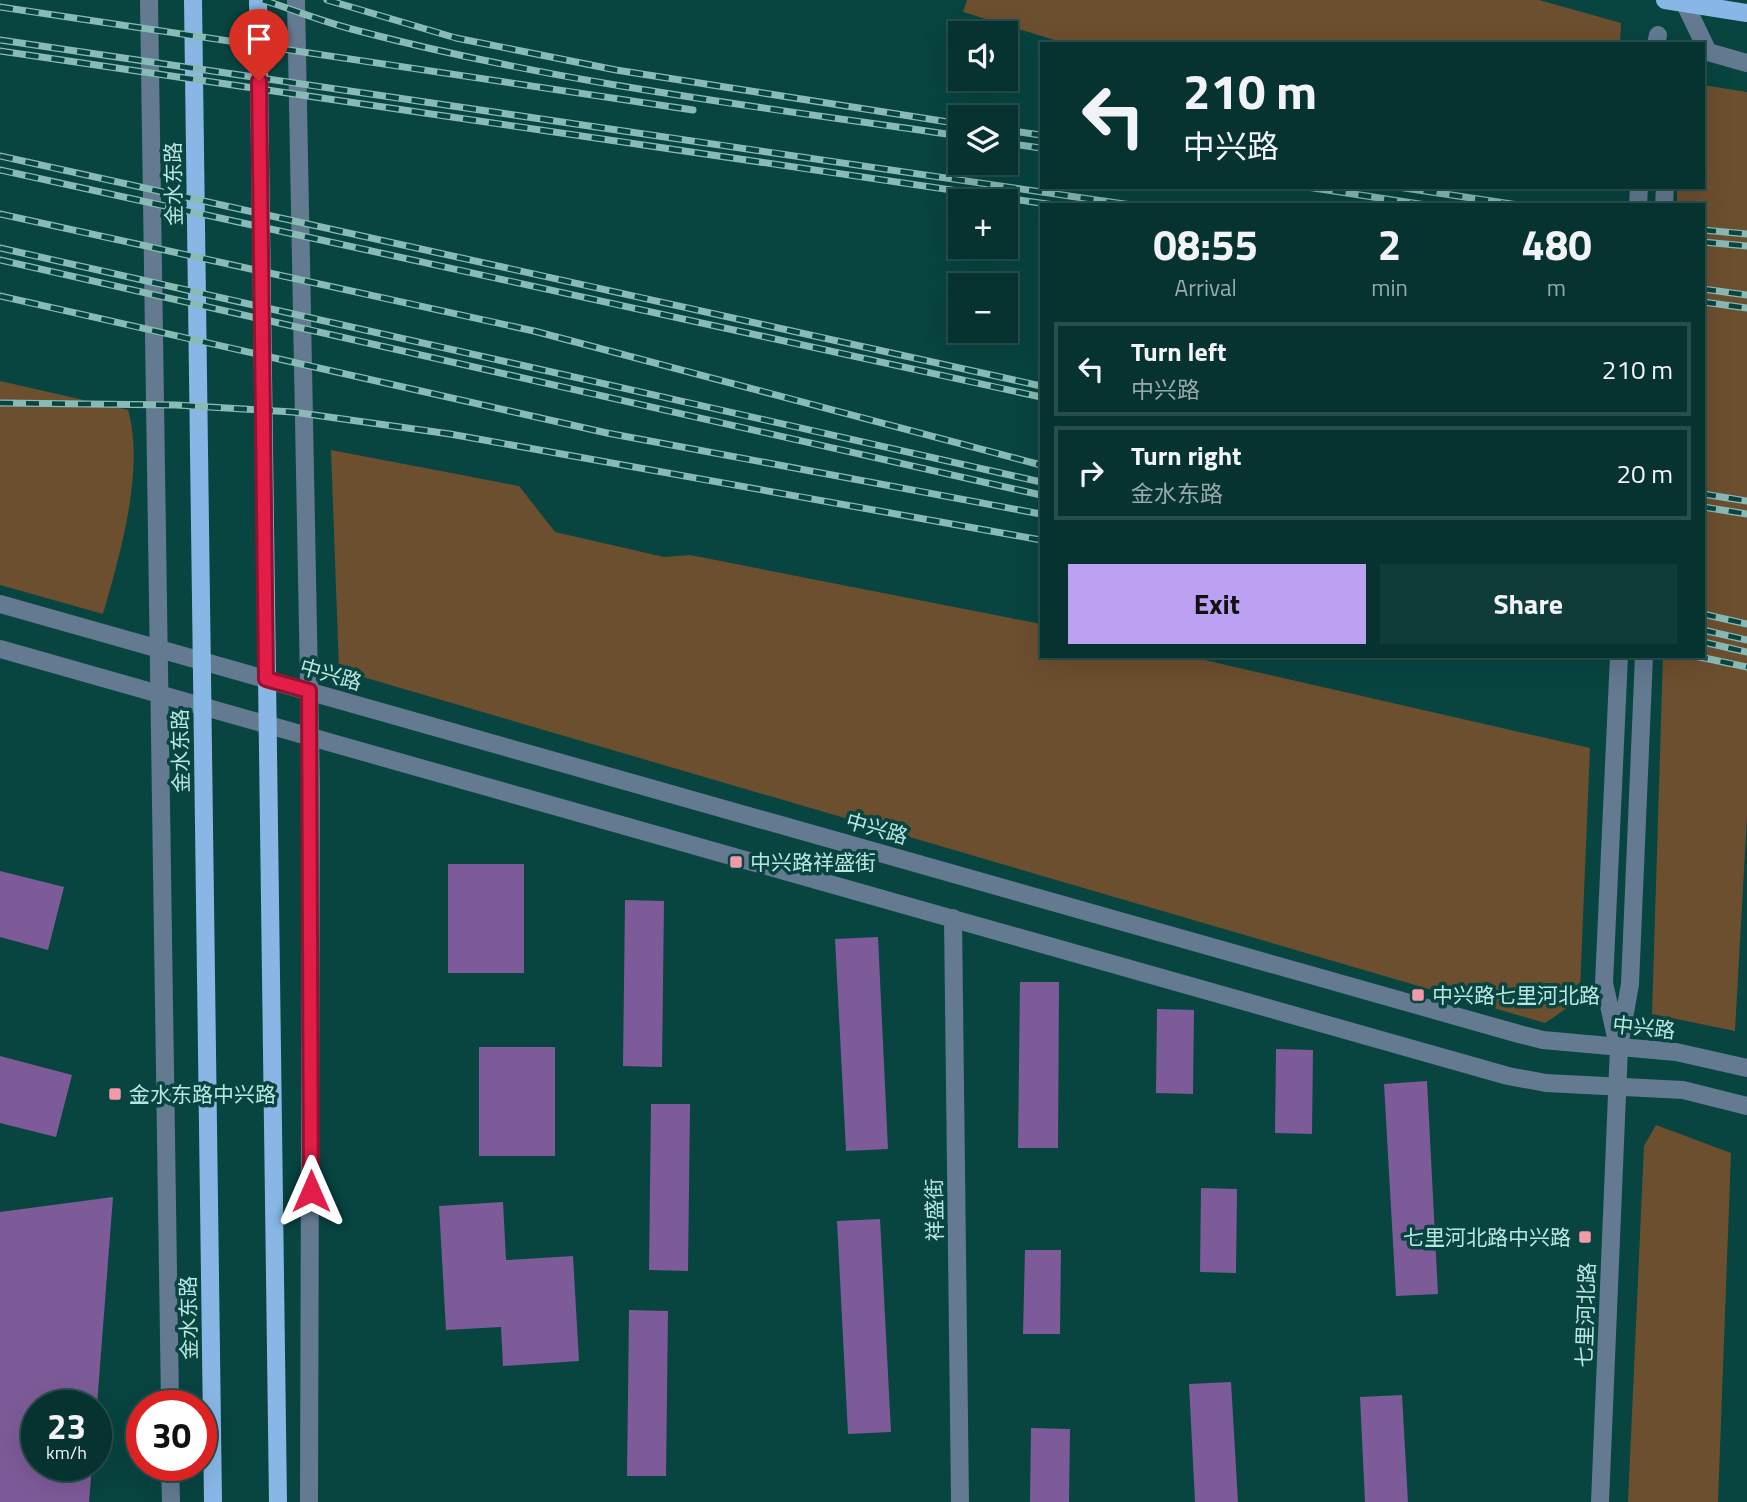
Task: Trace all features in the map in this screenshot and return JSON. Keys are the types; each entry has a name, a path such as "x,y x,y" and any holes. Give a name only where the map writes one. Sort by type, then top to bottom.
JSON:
{"main road":[{"name":"金水东路","path":"193,0 213,1502"},
{"path":"258,0 278,1502"},
{"path":"1665,0 1747,13"}],"street":[{"path":"149,0 170,1390"},
{"path":"296,0 310,736 309,1502"},
{"path":"1685,4 1703,42"},
{"path":"1705,46 1708,52 1747,63"},
{"name":"中兴路","path":"0,604 1519,1034 1543,1040 1676,1052 1747,1068"},
{"path":"0,649 1508,1076 1546,1083 1683,1090 1747,1106"},
{"path":"1619,658 1604,983 1619,1047"},
{"path":"1619,1047 1630,984 1644,658"},
{"name":"祥盛街","path":"953,918 960,1502"},
{"name":"七里河北路","path":"1600,1502 1619,1047"},
{"path":"170,1481 171,1502"}],"shaded area":[{"path":"967,0 1539,0 1621,23 1620,42 1061,42 1018,29 1018,21 993,21 963,12"},
{"path":"1705,85 1747,92 1747,816 1735,1031 1652,1014 1663,658 1705,658 1705,203 1677,203 1677,189 1705,189"},
{"path":"0,381 128,410 133,434 132,485 123,539 103,614 0,585"},
{"path":"331,450 519,486 555,532 664,557 690,555 1040,624 1040,658 1196,658 1590,748 1580,990 1576,1002 1545,1023 339,670"},
{"path":"1656,1125 1731,1153 1718,1502 1628,1502 1644,1146"}],"building":[{"path":"448,864 524,864 524,973 448,973"},
{"path":"0,871 64,887 48,950 0,937"},
{"path":"625,900 664,901 662,1067 623,1066"},
{"path":"878,937 888,1149 846,1151 835,939"},
{"path":"1020,982 1059,982 1058,1148 1018,1148"},
{"path":"1157,1009 1194,1010 1193,1094 1156,1093"},
{"path":"479,1047 555,1047 555,1156 479,1156"},
{"path":"1276,1049 1313,1050 1312,1134 1275,1133"},
{"path":"0,1056 72,1075 56,1137 0,1123"},
{"path":"1427,1081 1438,1294 1396,1296 1384,1084"},
{"path":"651,1104 690,1104 688,1271 649,1270"},
{"path":"1201,1188 1237,1189 1236,1273 1200,1272"},
{"path":"113,1197 98,1390 21,1390 21,1481 91,1481 89,1502 0,1502 0,1212"},
{"path":"503,1202 506,1260 573,1256 579,1361 503,1366 501,1327 446,1330 439,1206"},
{"path":"880,1219 891,1432 848,1434 837,1221"},
{"path":"1025,1250 1061,1250 1060,1334 1023,1334"},
{"path":"629,1310 668,1311 666,1476 627,1476"},
{"path":"1231,1382 1238,1502 1195,1502 1189,1384"},
{"path":"1402,1395 1408,1502 1365,1502 1360,1397"},
{"path":"1031,1428 1070,1429 1069,1502 1030,1502"}],"railway":[{"path":"263,0 347,28 508,65 734,104 948,134"},
{"path":"327,0 456,38 616,70 948,122"},
{"path":"0,7 693,110"},
{"path":"0,40 1117,203"},
{"path":"0,51 1040,203"},
{"path":"1018,132 1040,135"},
{"path":"1018,145 1040,148"},
{"path":"0,156 1040,386"},
{"path":"0,170 1040,397"},
{"path":"1320,189 1413,203"},
{"path":"1411,189 1505,203"},
{"path":"0,214 534,331 1040,465"},
{"path":"1705,230 1747,234"},
{"path":"1705,242 1747,246"},
{"path":"0,248 1040,482"},
{"path":"0,260 1040,495"},
{"path":"1705,289 1747,295"},
{"path":"0,296 607,433 1040,514"},
{"path":"1705,302 1747,308"},
{"path":"0,403 176,405 293,412 450,434 1040,540"},
{"path":"1705,494 1747,501"},
{"path":"1705,507 1747,514"},
{"path":"1705,614 1747,624"},
{"path":"1705,630 1747,640"},
{"path":"1705,642 1747,652"},
{"path":"1704,658 1747,667"}],"place":[{"name":"中兴路祥盛街","path":"736,862"},
{"name":"中兴路七里河北路","path":"1418,995"},
{"name":"金水东路中兴路","path":"115,1094"},
{"name":"七里河北路中兴路","path":"1585,1237"}],"route":[{"path":"259,81 266,679 309,691 311,1191"}]}
